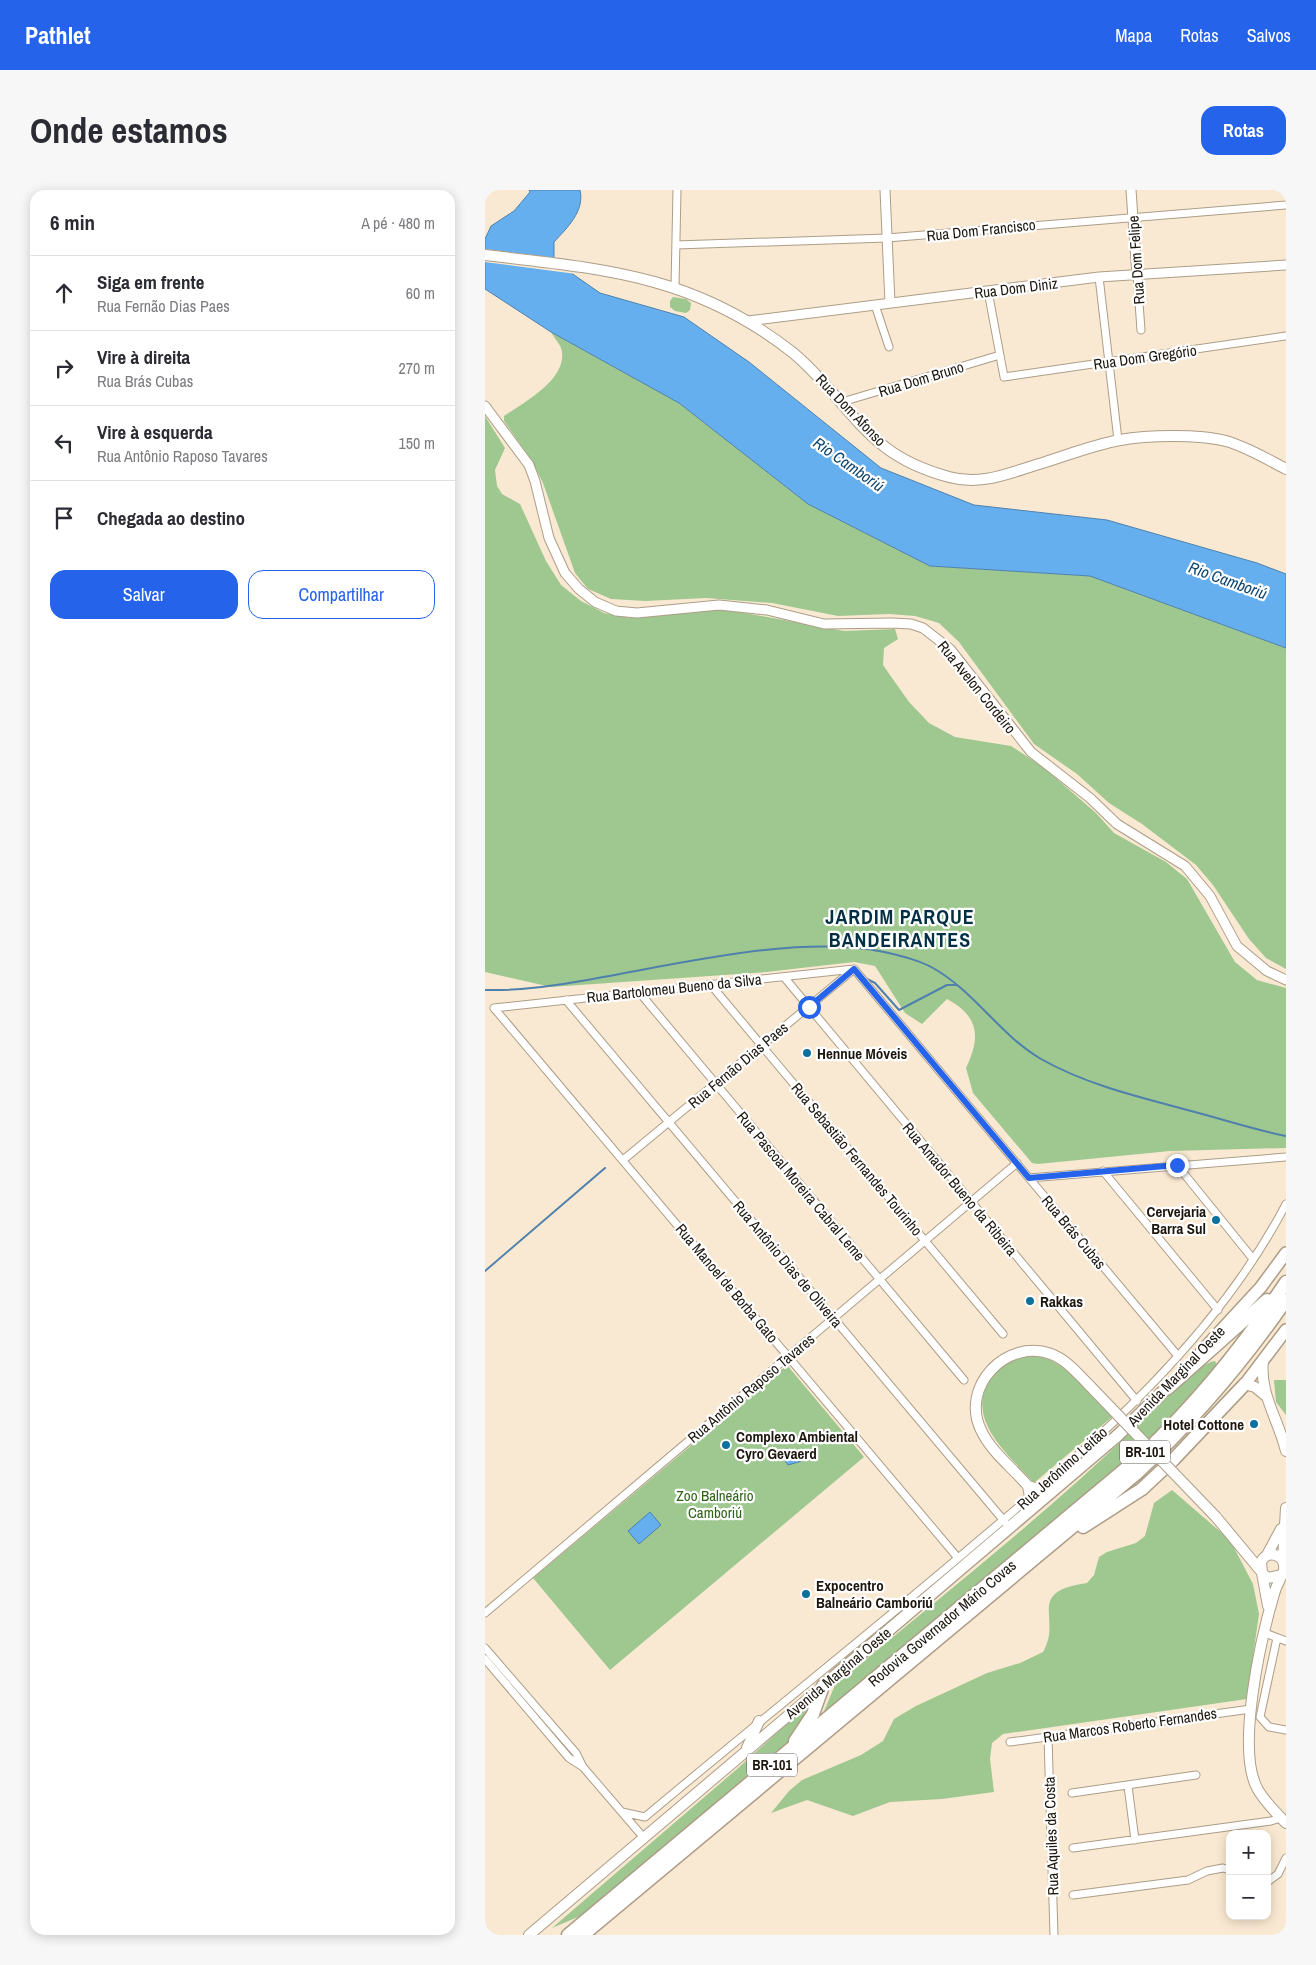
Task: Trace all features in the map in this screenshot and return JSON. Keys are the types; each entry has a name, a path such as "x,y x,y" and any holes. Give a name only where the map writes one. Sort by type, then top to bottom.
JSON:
{"highway":[{"path":"1168,1388 1255,1313 1286,1281"},
{"name":"Rodovia Governador Mário Covas","path":"568,1935 1149,1449 1226,1366 1286,1281"},
{"name":"Rodovia Governador Mário Covas","path":"583,1935 1136,1474 1191,1421 1235,1370 1286,1300"},
{"path":"1055,1543 1142,1489 1175,1459 1245,1384"},
{"path":"786,1754 813,1714 823,1686"},
{"path":"596,1935 613,1910"}],"main road":[{"name":"Rua Dom Afonso","path":"485,255 592,268 675,287 715,304 748,321 806,364 877,440 899,456 942,475 966,481 987,480 1118,440 1184,437 1218,439 1236,445 1286,469"},
{"name":"Avenida Marginal Oeste","path":"529,1935 1000,1536 1005,1523 1029,1512 1123,1430 1168,1388 1261,1288 1286,1253"},
{"path":"1267,1396 1255,1387 1245,1384 1286,1330"},
{"path":"1029,1512 1030,1497 1028,1486 987,1441 981,1430 976,1406 985,1377 999,1361 1018,1353 1039,1351 1061,1359 1089,1385 1237,1539 1261,1571 1269,1578 1281,1575"},
{"path":"1263,1361 1262,1376 1267,1396 1286,1449"},
{"path":"1028,1486 1051,1492"},
{"path":"1283,1820 1263,1798 1253,1778 1248,1739 1251,1709 1269,1612 1284,1568 1286,1508"},
{"path":"1269,1612 1261,1562 1285,1522"},
{"path":"1237,1539 1266,1556 1274,1554 1283,1560"},
{"path":"745,1752 759,1722"}],"street":[{"path":"675,287 677,190"},
{"path":"885,190 890,303"},
{"name":"Rua Dom Felipe","path":"1131,190 1141,330"},
{"name":"Rua Dom Francisco","path":"676,245 887,238 1286,205"},
{"name":"Rua Dom Diniz","path":"748,321 1099,277 1286,265"},
{"path":"1099,277 1118,440"},
{"path":"988,291 1000,355"},
{"path":"875,305 889,347"},
{"name":"Rua Dom Gregório","path":"1000,355 1005,377 1286,336"},
{"name":"Rua Dom Bruno","path":"843,402 1000,355"},
{"name":"Rua Avelon Cordeiro","path":"485,406 529,465 535,481 549,538 562,567 579,589 595,602 615,611 637,613 719,604 767,610 824,624 911,624 923,628 950,649 1031,752 1091,798 1117,824 1185,866 1210,896 1237,946 1262,967 1286,980"},
{"name":"Rua Bartolomeu Bueno da Silva","path":"494,1008 854,969"},
{"name":"Rua Fernão Dias Paes","path":"623,1160 854,969"},
{"name":"Rua Brás Cubas","path":"854,969 1178,1356"},
{"name":"Rua Amador Bueno da Ribeira","path":"784,977 1137,1401"},
{"name":"Rua Sebastião Fernandes Tourinho","path":"711,984 1003,1334"},
{"name":"Rua Pascoal Moreira Cabral Leme","path":"639,992 964,1380"},
{"name":"Rua Antônio Dias de Oliveira","path":"566,1000 997,1511 1005,1523"},
{"name":"Rua Manoel de Borba Gato","path":"494,1008 958,1558"},
{"path":"1029,1178 1286,1157"},
{"name":"Rua Antônio Raposo Tavares","path":"485,1613 1017,1164"},
{"path":"1177,1165 1253,1259"},
{"path":"1103,1171 1218,1310"},
{"name":"Rua Jerônimo Leitão","path":"622,1812 645,1817 958,1558 1005,1523 1030,1497 1137,1401 1178,1356 1218,1310 1253,1259 1286,1204"},
{"path":"958,1558 982,1551"},
{"path":"1265,1633 1286,1641"},
{"path":"1277,1638 1260,1717 1269,1727 1286,1730"},
{"path":"485,1648 576,1753 583,1767 644,1838"},
{"path":"485,1659 569,1758 583,1767"},
{"name":"Rua Marcos Roberto Fernandes","path":"1010,1742 1251,1709"},
{"name":"Rua Aquiles da Costa","path":"1048,1737 1054,1935"},
{"path":"1072,1793 1196,1775"},
{"path":"1128,1786 1135,1840"},
{"path":"1073,1848 1283,1820"},
{"path":"1271,1880 1276,1877 1286,1858"},
{"path":"1073,1895 1188,1880 1207,1871 1226,1869"}],"green space":[{"path":"673,297 686,299 691,303 690,310 686,313 675,311 670,307 670,301"},
{"path":"551,332 679,403 808,504 930,566 1090,576 1286,648 1286,969 1266,958 1249,939 1213,885 1196,865 1142,824 1109,803 1077,774 1034,744 959,642 939,623 915,616 889,614 838,616 772,603 706,598 645,601 611,599 588,589 575,573 543,483 532,461 504,421 504,416 542,390 557,372 561,362 562,350"},
{"path":"485,416 505,448 495,470 497,486 502,494 520,504 546,561 561,585 581,601 604,613 630,618 723,609 844,631 895,629 898,639 884,648 883,665 909,702 929,723 955,737 1011,746 1043,767 1096,813 1114,833 1166,862 1187,879 1235,962 1257,980 1286,988 1286,1148 1170,1151 1038,1164 1032,1163 973,1093 966,1068 974,1047 975,1037 971,1020 966,1013 947,999 922,1024 905,1013 875,966 854,962 766,972 551,987 485,972"},
{"path":"1033,1355 1045,1358 1067,1371 1086,1388 1112,1417 1034,1483 1002,1448 986,1422 982,1408 984,1393 991,1378 999,1368 1014,1359"},
{"path":"1215,1361 1218,1367 1215,1373 1144,1446 822,1716 835,1685 1060,1497 1185,1380 1197,1370"},
{"name":"Zoo Balneário Camboriú","path":"787,1365 864,1457 610,1670 533,1578"},
{"path":"1274,1380 1286,1380 1286,1415 1276,1402"},
{"path":"1172,1490 1230,1540 1253,1584 1259,1614 1247,1699 1003,1734 992,1743 990,1759 994,1792 942,1799 890,1802 853,1816 807,1800 771,1813 789,1791 802,1780 861,1755 883,1741 894,1719 916,1706 987,1673 1020,1663 1043,1652 1048,1640 1049,1608 1051,1600 1056,1593 1068,1587 1087,1583 1094,1575 1099,1557 1107,1552 1136,1543 1145,1536 1154,1503"},
{"path":"814,1701 795,1736 585,1914 552,1928 737,1769 810,1703"}],"water":[{"name":"Rio Camboriú","path":"529,190 580,190 580,205 574,219 554,242 554,261 600,293 684,317 749,362 881,468 974,505 1107,520 1257,563 1286,574 1286,648 1090,576 930,566 808,504 679,403 551,332 485,289 485,239 491,226 514,211 530,192"},
{"path":"785,1449 797,1451 802,1461 788,1465 783,1458"},
{"path":"650,1512 661,1525 639,1544 628,1531"}],"pier":[{"path":"485,249 556,258 556,260 576,274 485,262"}],"waterway":[{"path":"485,990 511,990 549,986 697,960 775,949 850,947 884,952 910,958 933,968 962,989 1027,1049 1041,1059 1078,1077 1116,1090 1286,1136"},
{"path":"863,977 875,983 899,1010 947,985 956,985"},
{"path":"485,1271 605,1168"}],"place":[{"name":"Hennue Móveis","path":"807,1053"},
{"name":"Cervejaria Barra Sul","path":"1216,1220"},
{"name":"Rakkas","path":"1030,1301"},
{"name":"Hotel Cottone","path":"1254,1424"},
{"name":"Complexo Ambiental Cyro Gevaerd","path":"726,1445"},
{"name":"Expocentro Balneário Camboriú","path":"806,1594"}],"district":[{"name":"JARDIM PARQUE BANDEIRANTES","path":"900,928"}],"route":[{"path":"809,1007 854,969 1029,1178 1177,1165"}]}
